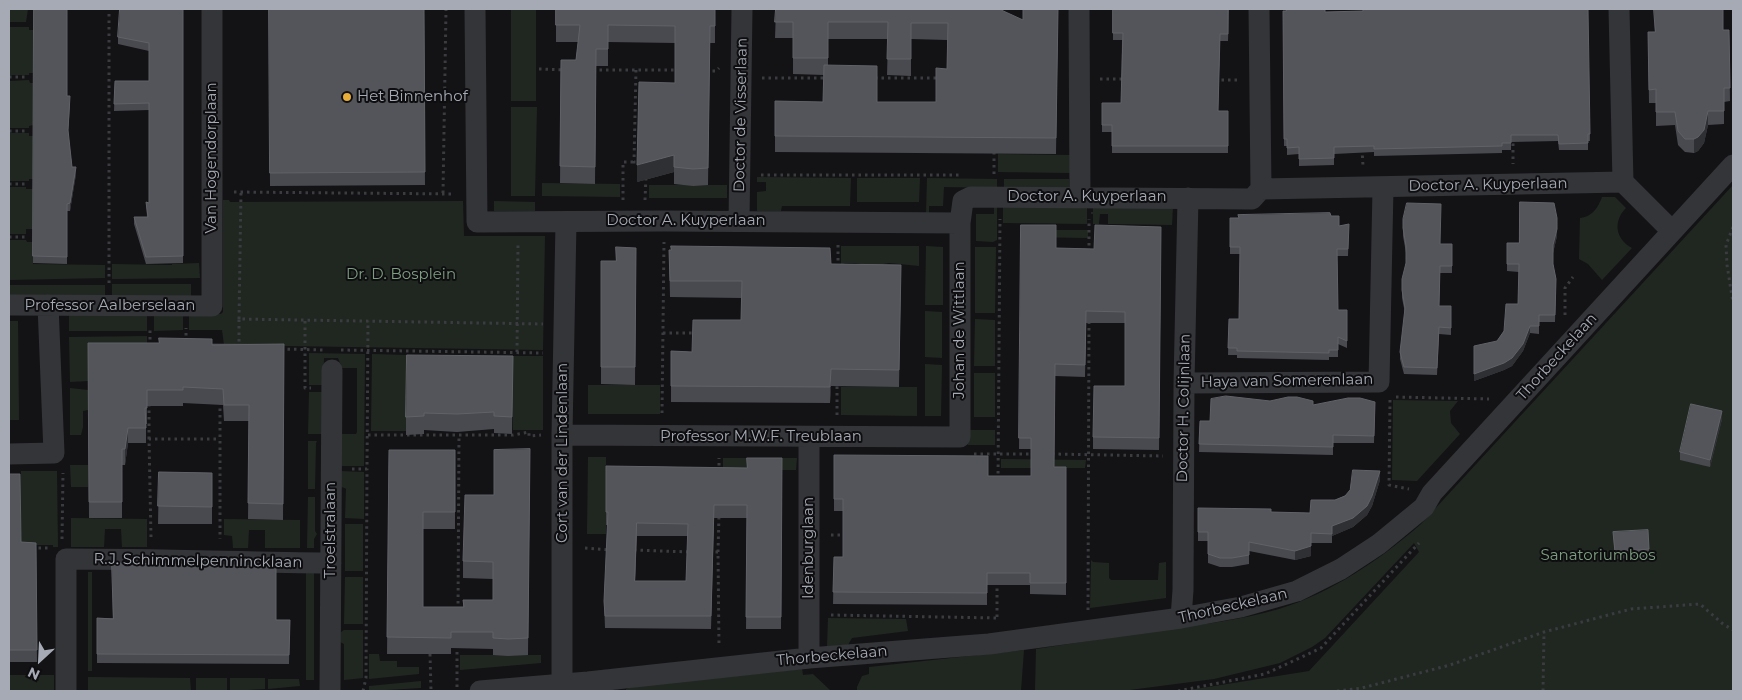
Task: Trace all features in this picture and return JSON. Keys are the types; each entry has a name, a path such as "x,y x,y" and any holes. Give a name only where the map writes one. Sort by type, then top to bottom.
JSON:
{"street":[{"name":"Van Hogendorplaan","path":"212,9 212,306"},
{"path":"475,9 478,194"},
{"name":"Doctor de Visserlaan","path":"739,221 742,9"},
{"path":"1079,9 1084,198"},
{"path":"1259,9 1261,189"},
{"path":"1619,9 1623,182 1672,231"},
{"name":"Thorbeckelaan","path":"480,691 565,684 589,686 809,658 989,644 1181,618 1241,607 1297,591 1341,569 1379,544 1424,507 1432,492 1733,165"},
{"name":"Doctor A. Kuyperlaan","path":"478,194 477,222 960,222 963,202 971,197 1252,199 1261,189 1623,182"},
{"name":"Haya van Somerenlaan","path":"1184,383 1379,382 1373,188"},
{"name":"Doctor H. Colijnlaan","path":"1181,618 1183,590 1184,383 1188,198"},
{"name":"Cort van der Lindenlaan","path":"565,684 562,678 562,435 566,222"},
{"name":"Johan de Wittlaan","path":"960,222 960,437"},
{"name":"Professor Aalberselaan","path":"9,305 212,306"},
{"path":"9,454 54,453 48,305"},
{"name":"Troelstralaan","path":"330,691 332,370"},
{"name":"Professor M.W.F. Treublaan","path":"562,435 808,438 960,437"},
{"name":"Idenburglaan","path":"808,438 809,658"},
{"path":"64,553 66,691"},
{"name":"R.J. Schimmelpennincklaan","path":"64,553 220,562 331,563"}],"path":[{"path":"109,9 109,305"},
{"path":"443,194 446,9"},
{"path":"706,71 716,71 725,62 741,70 828,78"},
{"path":"540,70 568,70"},
{"path":"588,70 686,70"},
{"path":"634,162 636,70"},
{"path":"9,78 26,78"},
{"path":"867,78 945,78"},
{"path":"1080,78 1127,79"},
{"path":"1212,80 1260,80"},
{"path":"9,131 26,131"},
{"path":"1513,136 1513,184"},
{"path":"1362,140 1373,188"},
{"path":"994,146 994,176"},
{"path":"623,200 623,162 646,162"},
{"path":"646,172 646,201"},
{"path":"740,174 968,175"},
{"path":"986,176 1001,176 998,482"},
{"path":"9,184 26,184"},
{"path":"212,191 478,194"},
{"path":"239,349 241,192"},
{"path":"1084,198 1089,257"},
{"path":"663,436 664,221"},
{"path":"838,222 838,268"},
{"path":"1733,227 1726,245 1733,303"},
{"path":"9,237 26,237"},
{"path":"517,352 518,241"},
{"path":"150,352 152,306"},
{"path":"1089,316 1088,613 1092,630"},
{"path":"239,319 516,323"},
{"path":"363,691 366,678 368,321"},
{"path":"663,333 702,333"},
{"path":"229,349 248,349"},
{"path":"277,349 563,354"},
{"path":"837,381 837,438"},
{"path":"220,394 220,562"},
{"path":"1432,492 1389,485 1390,397 1518,399"},
{"path":"149,400 152,559"},
{"path":"368,435 512,436 528,432 528,436 562,435"},
{"path":"458,612 459,435"},
{"path":"719,437 719,475"},
{"path":"149,439 220,439"},
{"path":"26,548 64,553 63,472 54,453"},
{"path":"998,454 1034,454"},
{"path":"1044,454 1184,457"},
{"path":"331,468 367,469"},
{"path":"719,514 719,648"},
{"path":"809,535 849,535"},
{"path":"585,540 585,549 614,550"},
{"path":"1178,691 1265,674 1321,648 1420,542"},
{"path":"633,550 699,552"},
{"path":"709,552 718,552"},
{"path":"997,572 997,625"},
{"path":"1337,691 1362,688 1450,665 1544,632 1630,609 1700,604 1733,630"},
{"path":"809,615 997,617"},
{"path":"1543,691 1544,632"},
{"path":"457,642 457,691"},
{"path":"430,654 431,691"}],"green space":[{"path":"9,9 28,9 26,22 9,22"},
{"path":"511,9 536,9 536,101 511,101"},
{"path":"9,27 29,27 29,30 33,30 33,73 29,73 29,75 9,75"},
{"path":"29,80 30,83 33,83 33,125 29,126 29,128 9,128 9,81"},
{"path":"511,107 537,107 535,196 511,196"},
{"path":"9,133 29,133 29,136 33,136 33,179 29,179 29,181 9,181"},
{"path":"998,154 1070,155 1070,173 998,172"},
{"path":"757,177 851,178 850,206 782,206 781,211 757,211 757,192 766,191 766,182 757,182"},
{"path":"857,178 920,178 919,202 857,202"},
{"path":"927,178 997,179 997,188 944,187 943,206 929,206 929,213 926,213"},
{"path":"1004,179 1069,179 1069,188 1004,188"},
{"path":"542,183 620,184 620,197 542,196"},
{"path":"649,185 727,185 727,198 649,198"},
{"name":"Sanatoriumbos","path":"1733,185 1733,691 1183,691 1309,671 1419,552 1414,543 1325,638 1312,647 1280,663 1214,679 1122,691 1035,691 1036,649 1223,621 1279,609 1336,585 1389,550 1421,524"},
{"path":"9,187 33,189 33,229 26,229 26,234 9,234"},
{"path":"1602,197 1615,197 1626,208 1619,218 1618,230 1622,240 1632,248 1602,280 1588,264 1579,259 1580,218 1588,216 1594,211"},
{"name":"Dr. D. Bosplein","path":"223,200 229,200 230,202 463,201 464,236 545,236 543,350 224,345 222,330 189,330 189,313 221,314 223,312"},
{"path":"494,201 535,202 535,211 494,211"},
{"path":"994,206 997,206 997,240 993,242 976,241 976,214 994,214"},
{"path":"1003,206 1087,207 1087,224 1003,223"},
{"path":"1093,207 1173,207 1172,225 1108,224 1108,214 1100,214 1099,224 1093,224 1093,214 1091,212 1093,212"},
{"path":"1021,230 1088,230 1088,238 1021,237"},
{"path":"9,240 33,242 33,264 105,265 105,278 9,280"},
{"path":"841,246 919,246 919,266 889,263 873,266 855,263 841,265"},
{"path":"926,246 943,247 943,305 925,305"},
{"path":"975,247 996,247 995,313 975,313"},
{"path":"199,263 200,278 112,279 112,264 172,265"},
{"path":"112,284 191,284 191,296 112,296"},
{"path":"9,285 105,285 105,297 9,297"},
{"path":"925,311 942,312 942,358 925,357"},
{"path":"154,313 183,313 183,330 154,331"},
{"path":"69,314 147,314 147,331 69,331"},
{"path":"975,319 995,320 995,366 974,366"},
{"path":"9,321 18,321 19,420 9,420"},
{"path":"147,336 147,357 88,359 88,381 70,382 69,337"},
{"path":"309,353 365,354 364,466 339,466 341,434 356,434 357,432 357,368 342,368 338,358 324,358 323,385 309,385"},
{"path":"372,354 407,355 406,431 371,431"},
{"path":"513,356 543,356 543,430 513,430"},
{"path":"925,364 942,365 941,416 925,416"},
{"path":"974,373 995,373 995,417 974,417"},
{"path":"588,385 660,385 660,414 588,414"},
{"path":"841,387 917,387 917,416 841,415"},
{"path":"70,388 88,390 88,410 83,411 81,435 70,435"},
{"path":"309,392 322,392 322,434 308,434"},
{"path":"1393,400 1458,401 1450,411 1451,423 1460,434 1417,481 1392,480"},
{"path":"968,430 995,430 995,445 968,445"},
{"path":"308,441 317,441 315,489 308,489"},
{"path":"588,457 606,457 606,534 587,534"},
{"path":"723,458 797,458 796,470 723,470"},
{"path":"1001,459 1086,460 1085,468 1001,468"},
{"path":"70,465 88,465 88,487 71,487"},
{"path":"21,471 57,471 58,547 53,547 53,545 21,545"},
{"path":"340,471 364,472 364,519 345,518 346,489 341,487"},
{"path":"308,497 315,497 315,531 317,534 314,539 314,548 307,548"},
{"path":"71,518 147,519 147,547 122,547 121,529 105,529 104,547 71,547"},
{"path":"224,519 300,520 300,548 265,548 265,530 249,530 248,548 233,548 232,536 224,535"},
{"path":"345,524 363,524 363,571 345,571"},
{"path":"1091,560 1093,562 1109,563 1109,578 1111,580 1158,580 1159,563 1166,562 1166,598 1090,608"},
{"path":"88,572 92,572 92,671 88,671"},
{"path":"306,572 314,573 314,680 306,680"},
{"path":"345,577 363,577 363,624 344,624"},
{"path":"828,618 906,619 908,631 852,638 848,645 827,647"},
{"path":"344,630 363,630 363,678 344,680 344,644 340,642 341,632"},
{"path":"1024,650 1021,691 857,691 862,676 869,674 869,667"},
{"path":"369,654 379,654 380,661 397,661 397,667 419,667 419,674 369,679"},
{"path":"460,655 541,655 541,663 460,670"},
{"path":"802,669 803,675 813,674 831,691 626,691 629,687"},
{"path":"9,675 54,675 54,691 9,691"},
{"path":"88,677 190,678 191,691 88,691"},
{"path":"196,678 227,678 227,691 196,691"},
{"path":"230,678 265,678 265,689 230,691"},
{"path":"268,679 299,679 300,686 268,689"},
{"path":"421,681 421,688 369,691 369,686"}],"building":[{"path":"34,9 67,9 67,96 70,96 68,130 72,167 76,167 70,203 67,204 67,257 33,256"},
{"path":"120,9 183,9 183,256 146,257 134,217 148,217 146,202 149,203 149,103 114,104 115,81 149,81 149,43 118,37"},
{"name":"Het Binnenhof","path":"269,9 424,9 425,172 270,173"},
{"path":"556,9 715,9 715,26 710,26 708,168 674,167 674,155 637,165 639,82 675,83 675,26 608,25 608,49 596,49 595,167 560,166 561,60 576,60 580,25 556,25"},
{"path":"776,9 999,9 1023,20 1023,9 1058,9 1056,138 775,136 775,101 823,102 824,65 877,66 877,102 936,102 936,68 947,69 948,23 911,23 911,59 887,59 888,22 828,22 828,58 793,58 793,22 775,22"},
{"path":"1113,9 1228,9 1228,34 1220,34 1218,111 1228,111 1228,146 1112,146 1112,125 1102,125 1102,103 1121,103 1123,33 1113,33"},
{"path":"1286,9 1325,9 1325,12 1363,11 1363,9 1588,9 1590,134 1588,134 1588,143 1559,144 1558,135 1511,135 1511,143 1502,143 1502,146 1374,149 1374,146 1334,147 1334,158 1299,159 1299,147 1287,148 1287,139 1284,139 1283,11 1286,11"},
{"path":"1654,9 1723,9 1723,30 1729,30 1730,88 1724,88 1724,111 1708,111 1704,130 1694,139 1685,139 1678,131 1675,112 1656,112 1656,89 1649,90 1648,32 1655,32"},
{"path":"1520,202 1554,203 1557,218 1557,229 1553,245 1553,264 1556,279 1555,315 1539,315 1539,326 1530,326 1523,344 1512,358 1504,363 1474,374 1474,346 1497,341 1504,331 1506,304 1518,304 1519,264 1507,264 1507,243 1519,243"},
{"path":"1407,203 1441,204 1440,244 1452,244 1452,266 1440,266 1439,306 1451,306 1451,328 1439,327 1437,368 1404,367 1400,352 1405,308 1402,290 1402,279 1406,263 1403,219"},
{"path":"1330,213 1331,216 1339,216 1339,226 1349,224 1348,249 1337,249 1338,310 1347,310 1347,341 1338,337 1338,350 1329,350 1329,353 1237,351 1237,348 1228,348 1229,319 1239,319 1240,247 1230,247 1230,218 1239,218 1238,215"},
{"path":"1021,225 1056,225 1056,248 1094,249 1095,225 1161,227 1159,438 1093,437 1094,386 1125,386 1125,312 1086,311 1085,365 1055,364 1054,467 1066,467 1066,583 1030,583 1030,573 987,573 987,593 833,592 834,557 843,557 843,499 834,499 834,455 988,456 988,476 1031,476 1031,438 1019,438"},
{"path":"671,246 830,248 831,264 901,265 899,370 831,369 830,387 671,386 671,351 692,352 693,320 741,320 742,281 670,281 669,250 671,250"},
{"path":"616,247 636,248 635,367 601,367 601,261 616,261"},
{"path":"159,338 212,339 212,345 284,344 283,504 248,503 249,405 224,405 223,389 183,387 183,390 147,390 147,408 145,408 146,428 128,428 125,449 122,449 122,502 89,502 88,343 159,343"},
{"path":"407,355 513,356 512,417 494,416 494,412 424,413 424,416 406,417"},
{"path":"1226,396 1270,401 1297,397 1313,401 1313,405 1348,398 1360,398 1375,402 1374,436 1333,435 1333,447 1199,444 1200,421 1210,421 1211,399"},
{"path":"1691,404 1722,411 1710,460 1680,452"},
{"path":"530,449 528,638 493,638 493,632 451,632 451,638 387,637 389,450 455,450 455,512 423,512 423,607 464,607 463,600 493,600 493,562 463,561 465,495 494,495 494,450"},
{"path":"747,458 782,458 781,617 746,617 747,505 714,505 711,616 605,616 608,512 606,512 606,466 747,468","holes":["637,523 688,524 686,581 635,581"]},
{"path":"1353,470 1380,471 1367,506 1353,518 1332,526 1332,534 1311,533 1311,546 1295,551 1249,542 1249,555 1220,558 1208,554 1208,532 1198,532 1198,508 1271,509 1271,512 1310,513 1311,500 1335,500 1345,496 1350,490"},
{"path":"159,472 212,473 212,507 158,506"},
{"path":"9,474 20,474 21,542 36,543 37,650 9,650"},
{"path":"1648,530 1649,549 1615,552 1613,532"},
{"path":"112,563 276,566 276,620 290,620 289,655 97,654 97,618 113,619"}],"place":[{"name":"Het Binnenhof","path":"347,97"}]}
